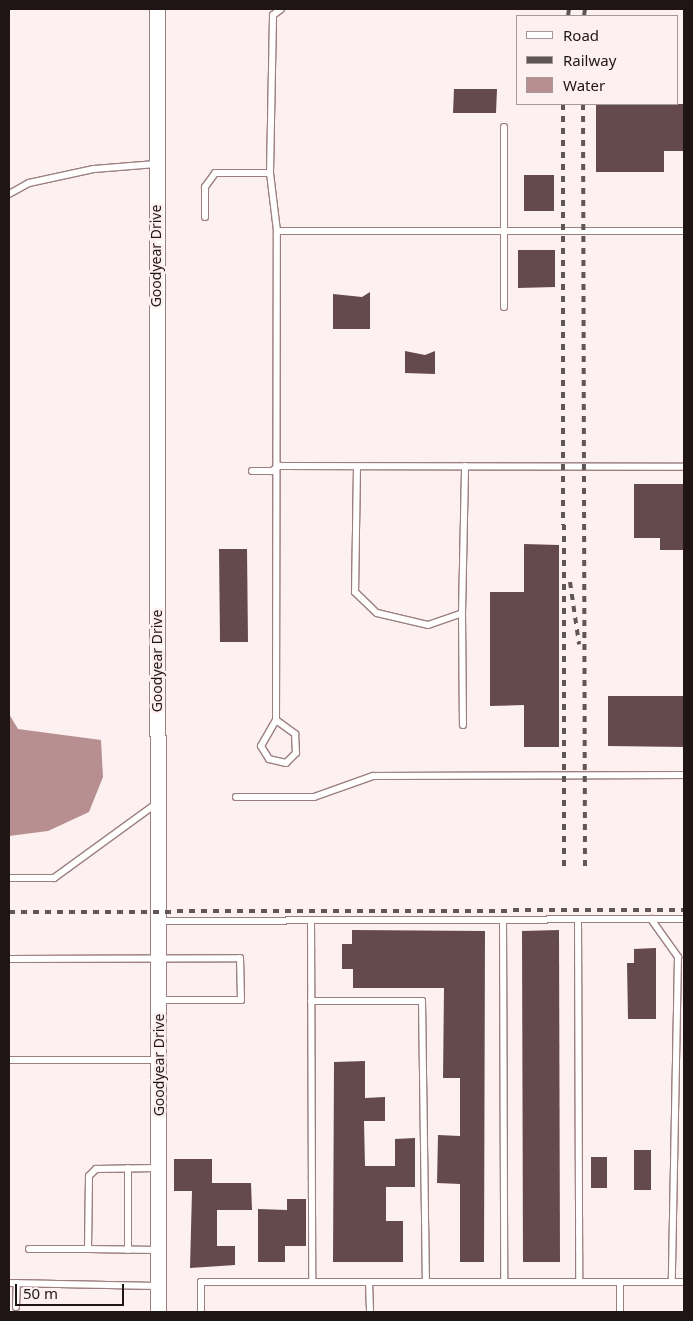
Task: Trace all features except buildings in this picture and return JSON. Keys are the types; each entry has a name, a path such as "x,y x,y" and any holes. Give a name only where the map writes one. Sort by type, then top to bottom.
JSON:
{"street":[{"name":"Goodyear Drive","path":"157,9 158,1312"}],"lane":[{"path":"276,720 294,734 296,753 286,763 269,759 261,746 276,720 279,466 277,231 270,173 273,15 281,9"},
{"path":"504,127 504,306"},
{"path":"9,194 11,186 94,169 156,164"},
{"path":"205,217 205,187 215,173 270,173"},
{"path":"277,231 684,231"},
{"path":"252,471 272,471 279,466 684,467"},
{"path":"463,725 462,614 465,466"},
{"path":"356,467 355,592 377,614 428,626 462,614"},
{"path":"236,797 314,797 373,776 684,774"},
{"path":"9,878 54,878 157,803"},
{"path":"578,919 579,1282"},
{"path":"651,919 678,957 672,1282"},
{"path":"158,921 684,919"},
{"path":"311,920 312,1282"},
{"path":"503,920 504,1282"},
{"path":"9,959 240,958 241,1000 159,1000"},
{"path":"311,1001 422,1001 426,1282"},
{"path":"9,1060 158,1060"},
{"path":"128,1168 128,1250"},
{"path":"88,1249 89,1176 96,1169 158,1168"},
{"path":"30,1249 158,1250"},
{"path":"201,1312 201,1282 684,1282"},
{"path":"369,1282 370,1312"},
{"path":"620,1282 620,1312"},
{"path":"9,1283 158,1286"},
{"path":"16,1307 17,1283"}],"water":[{"path":"9,714 18,729 101,740 103,777 89,812 48,831 9,836"}],"railway":[{"path":"568,15 569,9"},
{"path":"584,15 585,9"},
{"path":"563,105 564,872"},
{"path":"583,105 585,872"},
{"path":"570,582 579,644"},
{"path":"9,912 684,910"}]}
